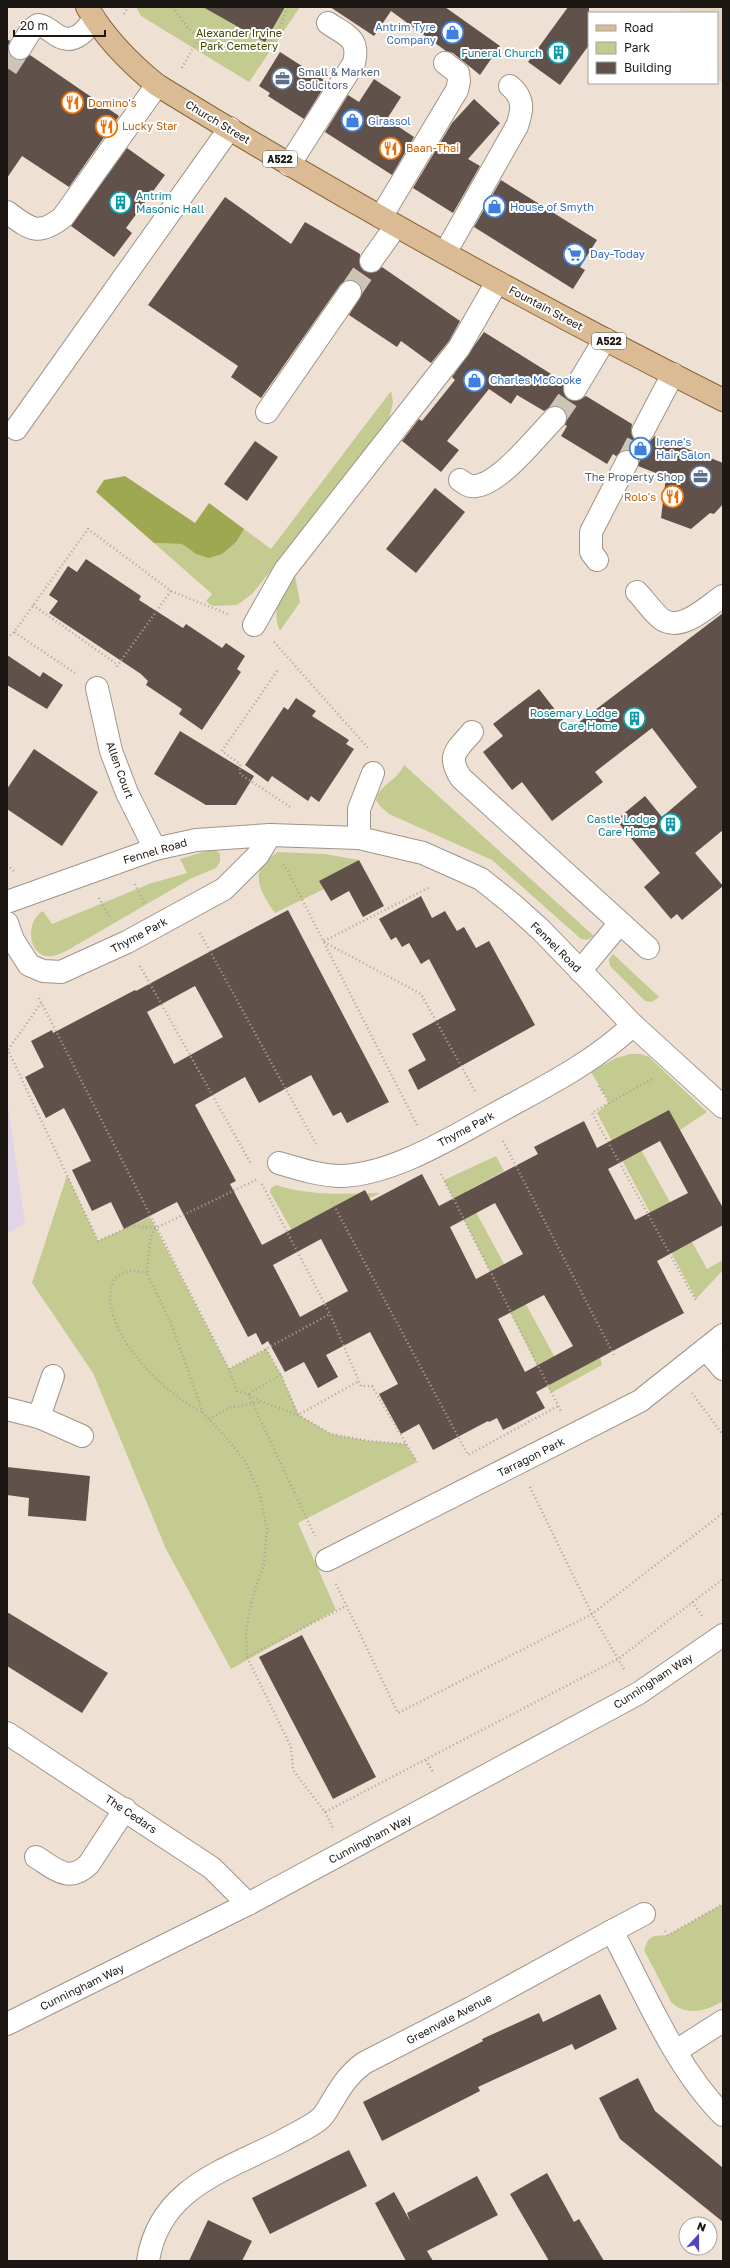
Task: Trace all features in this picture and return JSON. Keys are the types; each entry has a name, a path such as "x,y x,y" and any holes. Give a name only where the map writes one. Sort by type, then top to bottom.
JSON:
{"main road":[{"name":"Church Street","path":"91,13 141,72 163,88 289,165 497,282"},
{"name":"Fountain Street","path":"497,282 723,400"}],"street":[{"path":"20,48 31,30 38,25 43,26 61,38 72,38 87,31 91,13"},
{"path":"289,165 354,63 357,51 352,39 328,23"},
{"path":"372,261 388,222 457,90 459,81 458,73 445,63"},
{"path":"445,253 517,126 522,103 518,92 510,86"},
{"path":"7,212 29,228 38,230 55,224 63,217 163,88"},
{"path":"16,429 230,128"},
{"path":"254,625 285,570 459,348 497,282"},
{"path":"267,412 350,292"},
{"path":"575,389 605,339"},
{"path":"643,431 673,374"},
{"path":"460,480 466,485 475,487 499,476 555,418"},
{"path":"597,560 590,552 591,532 627,462"},
{"path":"637,592 664,621 675,624 686,620 723,596"},
{"name":"Allen Court","path":"104,681 110,751 127,793 155,849"},
{"path":"472,732 454,754 453,766 461,778 648,948"},
{"path":"359,838 359,809 373,774"},
{"name":"Fennel Road","path":"7,902 155,849 196,840 270,835 359,838 396,845 423,853 481,879 511,903 541,930 633,1025 723,1107"},
{"name":"Thyme Park","path":"28,963 43,971 61,972 127,942 224,889 258,856 270,835"},
{"path":"7,922 13,940 28,963"},
{"path":"580,971 620,923"},
{"name":"Thyme Park","path":"279,1163 324,1174 363,1173 393,1164 442,1143 586,1063 612,1045 633,1025"},
{"name":"Tarragon Park","path":"327,1560 640,1401 723,1335"},
{"path":"706,1349 723,1369"},
{"path":"39,1417 52,1376"},
{"path":"7,1409 39,1417 82,1436"},
{"name":"Cunningham Way","path":"7,2024 248,1904 639,1693 723,1635"},
{"name":"The Cedars","path":"7,1733 212,1868 248,1904"},
{"path":"36,1857 65,1874 74,1875 82,1872 89,1864 124,1809"},
{"name":"Greenvale Avenue","path":"148,2261 154,2236 175,2203 189,2189 210,2175 250,2158 305,2129 322,2117 351,2072 644,1914"},
{"path":"612,1931 676,2052 694,2081 723,2115"},
{"path":"676,2052 723,2021"}],"path":[{"path":"173,7 184,22 199,37 237,48 254,49 264,47 272,40 285,17 287,7"},
{"path":"163,88 199,37"},
{"path":"7,638 14,632 88,529 171,591 254,625 269,636 369,748 373,774"},
{"path":"14,632 104,681 118,665 171,591"},
{"path":"33,606 118,665"},
{"path":"277,671 222,751 240,764 240,774 293,808"},
{"path":"124,860 155,926"},
{"path":"462,870 324,942 421,994 490,1117 615,1357"},
{"path":"84,874 127,942 259,1178 330,1314 361,1386 372,1386 417,1462"},
{"path":"187,909 468,1455 558,1406"},
{"path":"28,963 35,990 41,1003 229,1370 237,1391 248,1394 260,1401 298,1415 331,1434 369,1441 406,1444"},
{"path":"41,1003 8,1050 98,1241 132,1226 156,1228 259,1178 279,1163"},
{"path":"586,1063 609,1102"},
{"path":"677,1065 592,1112 696,1301"},
{"path":"156,1228 150,1240 147,1273 171,1323 203,1413 245,1461 259,1491 267,1529 264,1563 253,1596 246,1629 247,1657 291,1747 294,1770 325,1812 618,1659 723,1579"},
{"path":"147,1273 140,1271 125,1272 114,1279 110,1297 117,1327 131,1348 161,1385 185,1404 203,1413"},
{"path":"229,1370 330,1314"},
{"path":"266,1350 280,1375 298,1415"},
{"path":"679,1370 705,1413 723,1435"},
{"path":"248,1394 280,1375"},
{"path":"298,1415 359,1381"},
{"path":"248,1394 327,1560 346,1606 398,1713 592,1614 723,1513"},
{"path":"209,1420 229,1408 260,1401"},
{"path":"518,1464 592,1614 618,1659"},
{"path":"247,1657 346,1606"},
{"path":"644,1914 653,1909 668,1936 723,1904"}],"shaded area":[{"path":"678,7 723,7 723,80 721,82 718,77 718,12 681,12"},
{"path":"7,1099 25,1223 7,1234"}],"green space":[{"name":"Alexander Irvine Park Cemetery","path":"136,7 300,7 249,82 141,16"},
{"path":"391,391 393,402 387,427 252,594 237,605 212,606 206,601 212,594 154,543 182,544 196,554 235,542 244,529 271,549"},
{"path":"125,476 195,523 209,503 244,529 236,542 222,554 209,558 196,554 182,544 154,543 96,492 104,480"},
{"path":"294,570 300,602 280,631 276,615 277,607 282,592"},
{"path":"404,765 594,936 587,940 581,939 492,860 389,814 381,807 376,800 378,795 381,790 397,775"},
{"path":"209,850 217,851 220,854 220,862 216,868 190,879 68,950 53,956 45,956 38,952 34,946 31,931 33,923 37,916 43,911 52,924 149,884 187,873 180,859"},
{"path":"278,852 325,854 359,860 320,881 324,889 275,913 264,896 259,880 259,873 262,865"},
{"path":"613,954 659,997 652,1002 645,1001 610,966 609,959"},
{"path":"630,1054 641,1054 649,1057 707,1112 680,1130 669,1110 630,1130 707,1269 723,1260 723,1270 696,1299 597,1113 609,1102 591,1072 616,1058"},
{"path":"496,1156 504,1171 465,1192 554,1356 600,1357 602,1365 551,1393 444,1180"},
{"path":"67,1175 98,1241 150,1217 229,1369 266,1349 281,1375 299,1415 331,1434 369,1441 406,1444 417,1462 298,1523 336,1610 231,1669 166,1549 93,1373 32,1283"},
{"path":"276,1185 289,1189 315,1193 380,1193 338,1214 334,1207 291,1229 270,1192 271,1188"},
{"path":"723,1904 723,2001 703,2010 683,2010 671,2002 644,1950 648,1940 654,1936 668,1935"}],"building":[{"path":"203,7 285,7 265,42"},
{"name":"Antrim Tyre Company","path":"330,7 445,7 500,46 480,75 453,53 446,51 391,11 374,36"},
{"name":"Funeral Church","path":"568,7 589,7 588,46 560,85 528,62"},
{"path":"7,39 10,41 8,47 9,54 13,58 20,60 30,55 119,116 69,187 22,156 7,178"},
{"path":"280,52 327,82 304,119 268,96 270,93 259,86"},
{"path":"374,79 401,97 387,119 414,137 392,175 325,132 348,95 359,102"},
{"path":"474,99 500,123 468,159 480,166 453,213 413,188 452,123"},
{"name":"Antrim Masonic Hall","path":"127,148 165,175 126,228 132,233 114,257 71,226"},
{"path":"501,180 597,240 580,267 585,270 573,289 474,227"},
{"path":"225,197 291,244 305,222 360,254 360,266 364,271 376,272 382,267 460,321 449,341 431,363 401,341 397,347 349,315 362,293 357,282 351,280 345,281 340,285 261,398 231,377 238,366 148,305"},
{"path":"484,332 564,382 563,389 568,399 575,401 586,396 632,424 631,432 637,442 649,442 655,436 723,463 723,504 714,514 710,513 691,529 661,518 666,477 638,466 638,456 633,451 626,450 616,456 613,454 607,464 561,436 567,426 565,425 567,415 563,409 552,406 544,411 517,395 511,404 489,389 447,441 459,450 441,472 402,441 419,419 422,421 455,380 452,377"},
{"path":"255,441 278,457 247,501 224,484"},
{"path":"435,488 465,512 416,573 386,549"},
{"path":"86,559 141,596 139,600 183,628 186,624 222,648 226,643 245,656 237,669 241,672 202,730 179,714 182,709 146,685 148,681 141,674 49,613 58,601 49,595 68,566 77,572"},
{"path":"723,613 723,830 695,853 723,886 682,920 677,914 671,919 644,887 660,873 616,820 645,796 662,817 697,787 652,728 595,772 603,782 552,821 522,782 512,790 483,752 503,736 493,724 539,689 570,729"},
{"path":"7,655 40,677 43,672 63,685 47,709 7,685"},
{"path":"296,698 316,711 312,716 349,740 346,744 354,749 319,802 311,796 308,801 272,776 268,782 245,765 284,707 288,710"},
{"path":"180,731 254,776 236,805 206,805 154,774"},
{"path":"34,749 98,792 62,846 7,809 7,789"},
{"path":"359,860 384,906 363,917 349,891 331,901 319,881"},
{"path":"421,896 432,918 445,911 457,931 464,927 476,948 489,941 535,1025 418,1090 408,1070 426,1060 412,1034 456,1010 429,959 421,964 409,943 402,947 396,937 391,940 379,919"},
{"path":"288,910 389,1102 347,1123 341,1112 333,1116 311,1075 259,1103 245,1077 195,1105 236,1181 230,1184 262,1245 365,1190 371,1201 422,1174 439,1206 538,1154 534,1147 584,1121 597,1148 669,1110 723,1208 723,1225 657,1261 684,1313 536,1392 545,1408 503,1430 497,1418 489,1422 488,1421 433,1450 419,1424 401,1434 379,1394 398,1384 370,1332 326,1355 338,1377 318,1388 304,1362 285,1372 268,1341 262,1345 256,1333 248,1337 177,1202 124,1229 111,1202 92,1211 72,1170 91,1161 78,1135 64,1108 46,1118 25,1077 44,1067 31,1041 52,1030 53,1033 135,990 136,991","holes":["195,986 223,1037 174,1064 147,1012","660,1141 688,1193 635,1220 608,1169","495,1203 523,1254 476,1279 450,1227","321,1239 348,1291 300,1317 273,1265","544,1295 573,1346 525,1372 498,1319"]},
{"path":"7,1467 90,1476 86,1521 28,1516 29,1498 7,1495"},
{"path":"7,1612 108,1673 82,1713 7,1666"},
{"path":"302,1635 376,1777 333,1799 259,1657"},
{"path":"600,1994 617,2029 575,2050 572,2044 478,2087 480,2091 382,2141 363,2102 483,2041 482,2039 539,2013 543,2022"},
{"path":"638,2078 655,2111 723,2168 723,2222 718,2218 718,2216 716,2216 620,2139 599,2098"},
{"path":"349,2150 367,2186 270,2234 252,2198"},
{"path":"547,2173 574,2222 579,2219 604,2261 549,2261 510,2194"},
{"path":"477,2176 498,2215 427,2251 433,2261 406,2261 375,2203 394,2192 410,2221 407,2213"},
{"path":"208,2220 252,2241 242,2261 189,2261"}],"tunnel":[{"path":"7,68 20,48"},
{"path":"350,292 371,261"},
{"path":"555,418 575,389"},
{"path":"627,462 643,431"}],"place":[{"name":"Antrim Tyre Company","path":"452,33"},
{"name":"Funeral Church","path":"558,53"},
{"name":"Small & Marken Solicitors","path":"283,78"},
{"name":"Domino's","path":"73,103"},
{"name":"Girassol","path":"353,121"},
{"name":"Lucky Star","path":"107,126"},
{"name":"Baan-Thai","path":"391,148"},
{"name":"Antrim Masonic Hall","path":"120,202"},
{"name":"House of Smyth","path":"494,207"},
{"name":"Day-Today","path":"575,254"},
{"name":"Charles McCooke","path":"474,380"},
{"name":"Irene's Hair Salon","path":"641,448"},
{"name":"The Property Shop","path":"700,477"},
{"name":"Rolo's","path":"672,497"},
{"name":"Rosemary Lodge Care Home","path":"634,719"},
{"name":"Castle Lodge Care Home","path":"671,825"}]}
